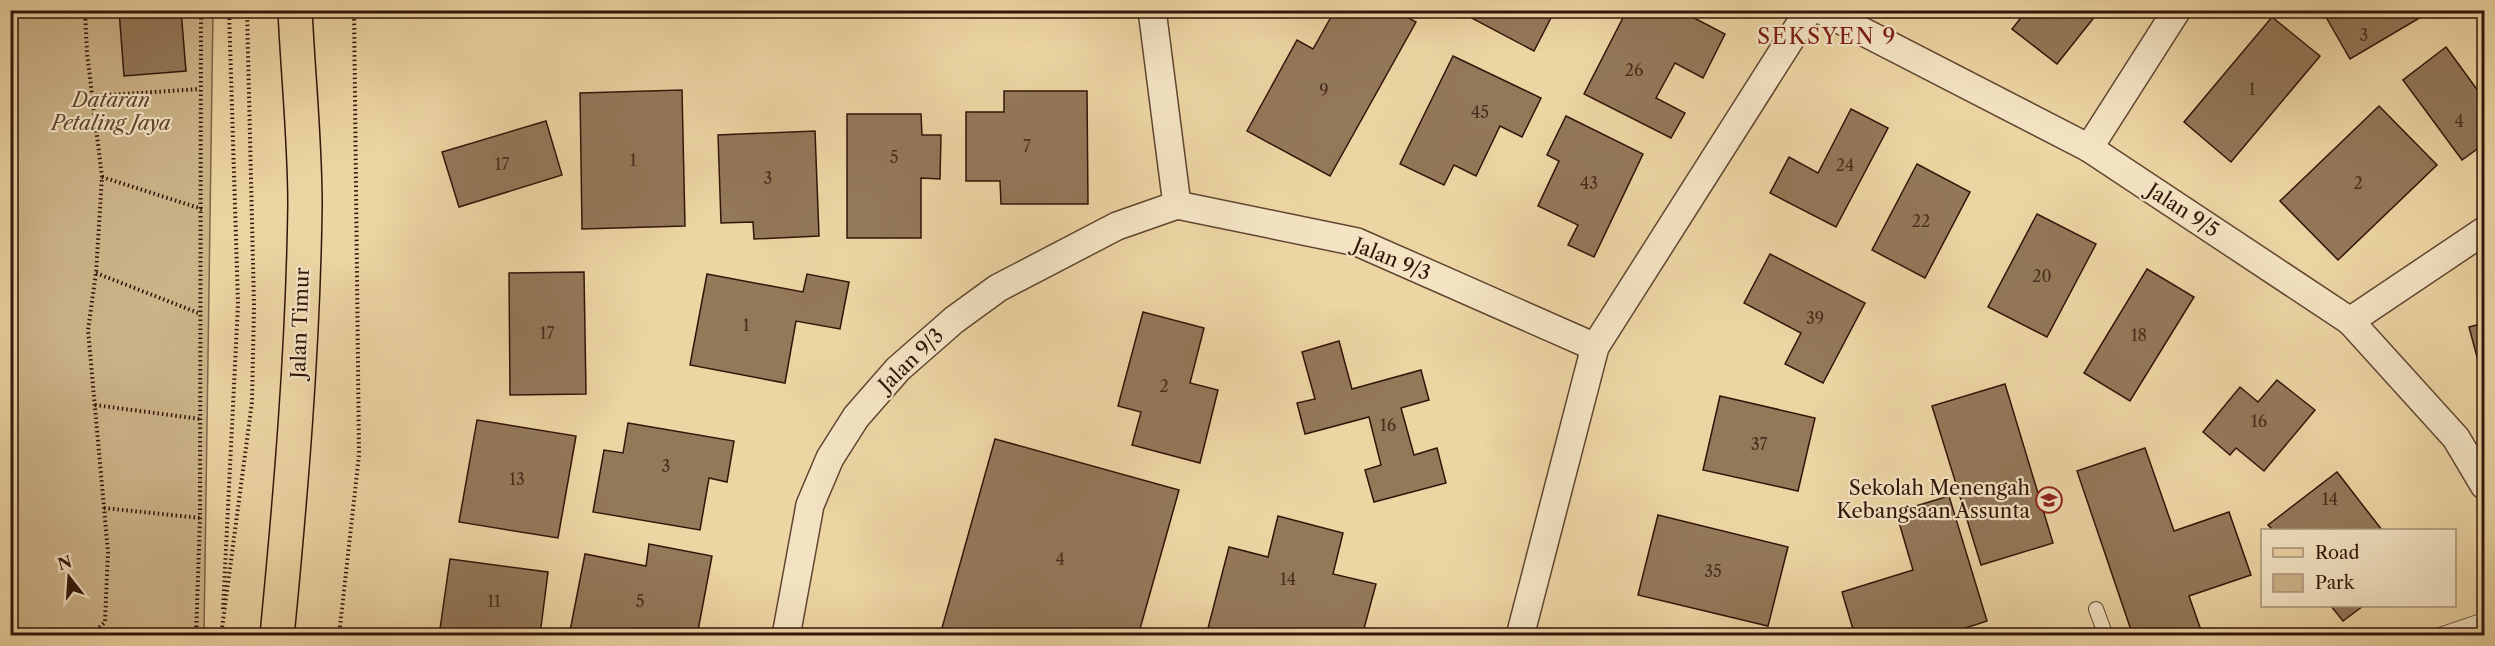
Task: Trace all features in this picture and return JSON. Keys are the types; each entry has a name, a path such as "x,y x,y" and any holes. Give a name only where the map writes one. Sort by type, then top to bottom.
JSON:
{"main road":[{"name":"Jalan Timur","path":"277,636 292,485 300,357 304,215 295,10"}],"street":[{"path":"1152,10 1177,205"},
{"path":"1520,636 1595,347 1809,10"},
{"name":"Jalan 9/5","path":"1821,10 2089,148 2350,321 2456,438 2484,485"},
{"path":"2089,148 2177,10"},
{"name":"Jalan 9/3","path":"786,636 810,505 830,458 856,417 898,369 954,320 998,288 1118,225 1177,205 1357,242 1595,347"},
{"path":"2350,321 2484,231"}],"lane":[{"path":"2096,609 2106,636"},
{"path":"2437,636 2484,620"}],"path":[{"path":"85,10 102,177 96,273 88,330 108,552 105,622 90,636"},
{"path":"196,636 200,518 201,10"},
{"path":"223,628 224,559 238,304 229,10"},
{"path":"221,636 252,402 254,306 247,10"},
{"path":"339,636 359,455 354,10"},
{"path":"92,96 200,89"},
{"path":"102,177 202,209"},
{"path":"96,273 201,314"},
{"path":"95,405 200,419"},
{"path":"105,508 200,518"}],"green space":[{"name":"Dataran Petaling Jaya","path":"10,11 213,11 204,635 11,635"}],"building":[{"path":"119,10 181,10 186,71 124,76"},
{"path":"1335,10 1395,10 1416,22 1330,176 1247,131 1297,40 1313,49"},
{"path":"1466,10 1555,10 1534,51 1464,14"},
{"path":"1627,10 1679,10 1725,34 1703,78 1675,63 1656,98 1685,113 1671,138 1584,94"},
{"path":"2027,10 2100,10 2057,64 2012,29"},
{"path":"2322,10 2433,10 2350,59"},
{"path":"2272,17 2320,56 2231,162 2184,122"},
{"path":"2446,47 2484,99 2484,144 2462,160 2403,80"},
{"path":"1453,56 1541,98 1522,137 1500,126 1476,176 1454,165 1444,185 1400,164"},
{"path":"682,90 685,226 582,229 580,93"},
{"path":"1004,91 1087,91 1088,204 1001,204 1000,181 966,181 966,112 1004,112"},
{"path":"2379,106 2437,165 2338,260 2280,201"},
{"path":"1851,109 1888,128 1836,227 1770,193 1789,157 1818,173"},
{"path":"847,114 921,114 922,135 941,135 940,179 921,178 921,238 847,238"},
{"path":"1566,116 1643,154 1594,257 1568,245 1578,225 1538,206 1559,161 1547,155"},
{"path":"546,121 562,175 459,207 442,152"},
{"path":"815,131 819,236 754,239 753,222 721,223 718,135"},
{"path":"1917,164 1970,192 1925,278 1872,250"},
{"path":"2037,214 2096,244 2047,337 1988,307"},
{"path":"1770,254 1865,303 1823,383 1785,364 1801,333 1744,303"},
{"path":"2147,269 2194,297 2130,401 2084,373"},
{"path":"584,272 586,394 510,395 509,273"},
{"path":"707,274 803,292 807,274 849,282 840,329 796,321 785,383 690,365"},
{"path":"1143,312 1204,328 1190,383 1218,390 1200,463 1132,445 1141,412 1118,406"},
{"path":"2484,323 2484,383 2469,327"},
{"path":"1339,341 1352,389 1421,370 1429,400 1401,408 1414,455 1437,448 1446,483 1374,502 1365,470 1381,465 1369,417 1305,434 1297,403 1315,399 1302,352"},
{"path":"2277,380 2315,410 2264,471 2236,448 2230,455 2203,432 2240,387 2258,402"},
{"path":"2005,384 2053,543 1981,565 1932,406"},
{"path":"1720,396 1815,418 1798,491 1703,470"},
{"path":"477,420 576,436 558,538 459,522"},
{"path":"628,423 734,441 727,482 709,478 700,530 593,512 604,450 623,453"},
{"path":"995,439 1179,490 1138,636 967,636 942,628"},
{"path":"2145,448 2174,531 2229,512 2251,575 2189,596 2203,636 2133,636 2077,471"},
{"path":"2337,472 2381,529 2272,529 2268,525"},
{"path":"1949,496 1987,621 1941,636 1855,636 1842,592 1913,570 1896,512"},
{"path":"1658,515 1788,547 1768,626 1638,595"},
{"path":"1278,516 1343,533 1333,574 1376,584 1362,636 1206,636 1229,547 1268,557"},
{"path":"649,544 712,556 697,636 569,636 585,554 646,566"},
{"path":"450,559 548,572 540,635 497,629 496,636 439,636"},
{"path":"2332,607 2362,607 2343,621"}],"place":[{"name":"Sekolah Menengah Kebangsaan Assunta","path":"2049,500"}],"district":[{"name":"SEKSYEN 9","path":"1827,36"}]}
